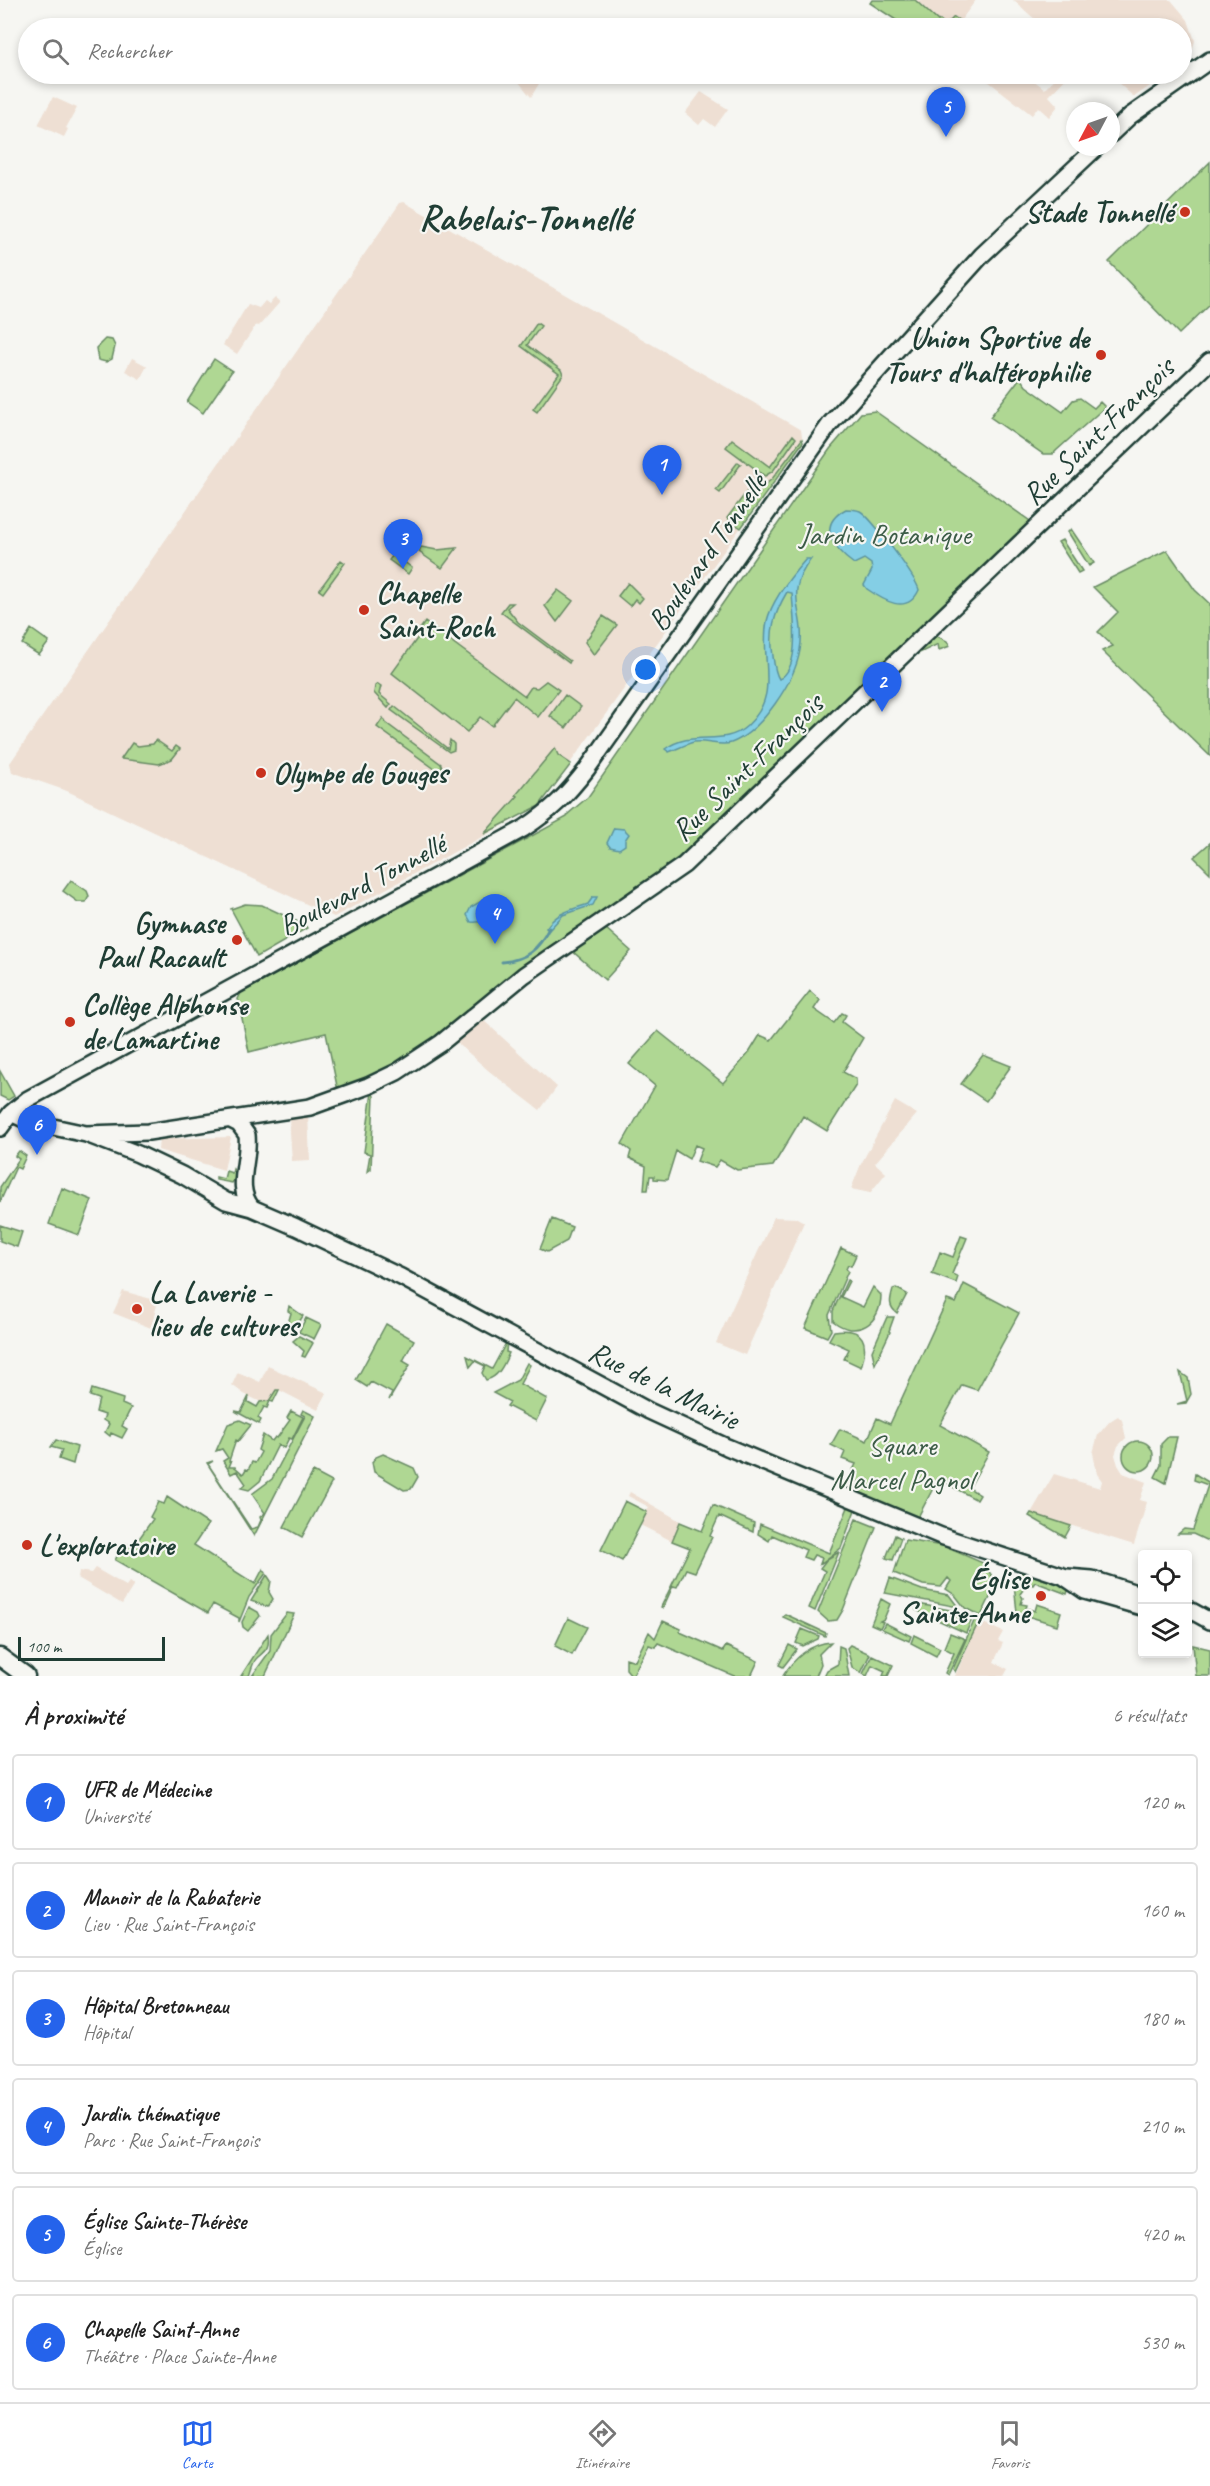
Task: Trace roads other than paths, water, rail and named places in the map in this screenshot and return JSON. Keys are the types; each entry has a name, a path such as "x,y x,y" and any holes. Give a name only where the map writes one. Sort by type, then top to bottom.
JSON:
{"main road":[{"path":"0,1657 26,1676"},
{"path":"0,1669 9,1676"}],"street":[{"path":"1192,73 1210,60"},
{"path":"1120,125 1176,84"},
{"name":"Boulevard Tonnellé","path":"0,1128 11,1113 28,1099 548,813 563,799 587,769 830,424 982,255 1087,156"},
{"name":"Rue Saint-François","path":"86,1134 148,1132 231,1120 327,1102 397,1072 447,1039 556,951 676,871 700,850 1210,361"},
{"path":"11,1113 30,1122 86,1134 149,1159 192,1181 230,1191 242,1185"},
{"path":"231,1120 239,1124 247,1135 242,1185 246,1200 252,1208"},
{"name":"Rue de la Mairie","path":"192,1181 226,1201 252,1208 401,1277 667,1420 896,1519 1067,1577 1092,1579 1138,1592"},
{"name":"Rue de la Mairie","path":"1067,1577 1085,1591 1138,1606"}],"water":[{"path":"846,509 860,511 883,536 919,590 914,598 901,604 894,603 867,589 864,585 872,570 871,564 864,559 854,564 834,544 831,537 832,522"},
{"path":"806,559 811,559 802,572 797,594 801,625 800,650 791,676 775,704 754,728 731,743 694,742 669,752 665,749 686,740 728,736 738,732 758,714 767,689 765,635 767,621 778,596","holes":["787,592 792,593 793,652 791,664 779,679 774,662 772,631 776,615"]},
{"path":"614,828 624,829 629,834 625,845 619,849 610,847 607,843"},
{"path":"593,897 597,897 593,905 563,915 549,930 546,928 560,915 588,904"},
{"path":"485,899 495,901 497,910 485,920 471,922 467,915 471,907"}],"waterway":[{"path":"502,962 518,959 531,952 541,942 549,928"}],"place":[{"name":"Église Sainte-Thérèse","path":"946,137"},
{"name":"Stade Tonnellé","path":"1185,212"},
{"name":"Union Sportive de Tours d'haltérophilie","path":"1101,355"},
{"name":"UFR de Médecine","path":"662,495"},
{"name":"Hôpital Bretonneau","path":"403,569"},
{"name":"Chapelle Saint-Roch","path":"364,610"},
{"name":"Manoir de la Rabaterie","path":"882,712"},
{"name":"Olympe de Gouges","path":"261,773"},
{"name":"Gymnase Paul Racault","path":"237,940"},
{"name":"Jardin thématique","path":"495,944"},
{"name":"Collège Alphonse de Lamartine","path":"70,1022"},
{"name":"Chapelle Saint-Anne","path":"37,1155"},
{"name":"La Laverie - lieu de cultures","path":"137,1309"},
{"name":"L'exploratoire","path":"27,1545"},
{"name":"Église Sainte-Anne","path":"1041,1596"}],"district":[{"name":"Rabelais-Tonnellé","path":"525,218"}],"park label":[{"name":"Jardin Botanique","path":"885,534"},
{"name":"Square Marcel Pagnol","path":"902,1462"}]}
